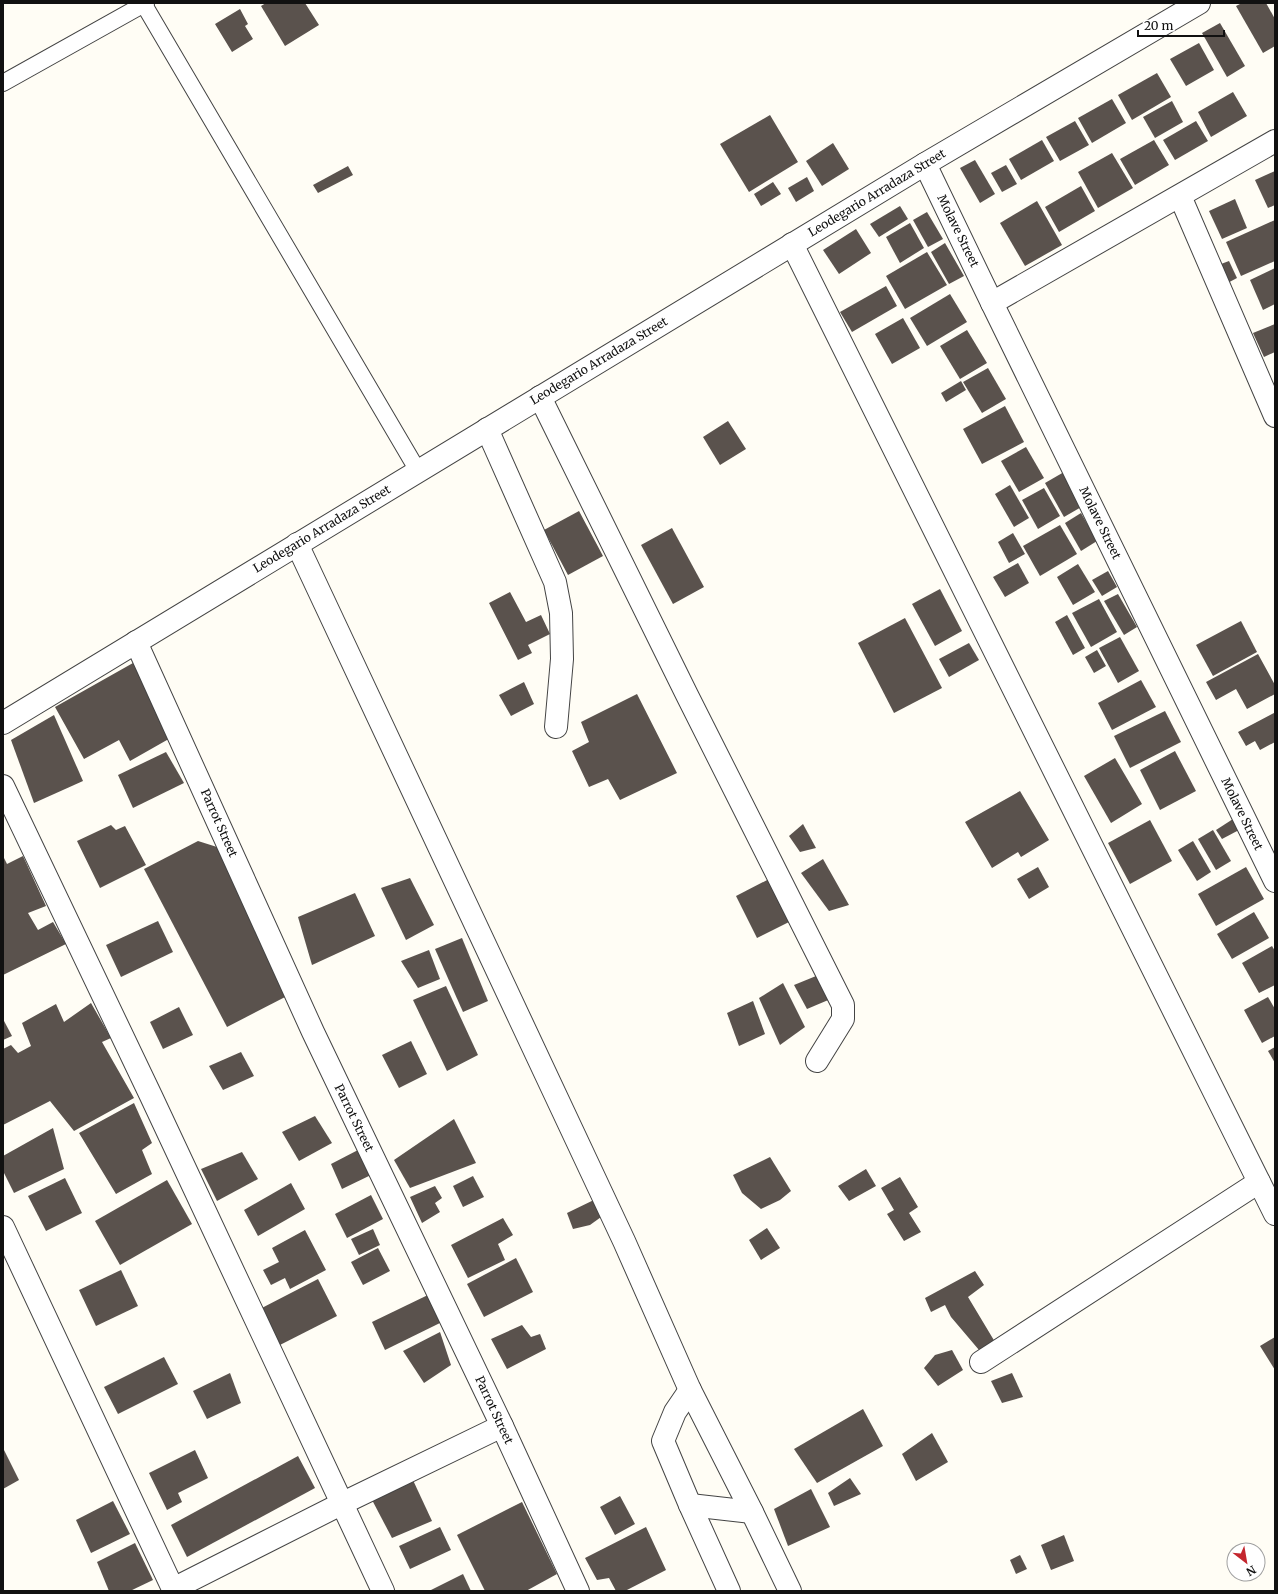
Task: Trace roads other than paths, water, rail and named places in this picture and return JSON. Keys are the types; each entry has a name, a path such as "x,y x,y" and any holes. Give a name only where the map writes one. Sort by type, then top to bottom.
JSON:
{"street":[{"name":"Leodegario Arradaza Street","path":"3,723 792,244 1199,3"},
{"path":"992,304 1275,140"},
{"name":"Molave Street","path":"925,164 992,304 1275,881"},
{"path":"1180,196 1275,416"},
{"path":"792,244 1275,1214"},
{"path":"540,397 690,702 843,1005 843,1019 817,1061"},
{"path":"487,429 554,582 561,613 562,659 556,727"},
{"path":"297,544 624,1241 690,1390 790,1591"},
{"name":"Parrot Street","path":"136,642 313,1032 502,1426 578,1591"},
{"path":"3,786 383,1591"},
{"path":"981,1362 1259,1182"},
{"path":"3,1227 174,1590 341,1504 502,1426"},
{"path":"690,1390 675,1412 663,1441 729,1591"},
{"path":"690,1505 752,1512"}],"lane":[{"path":"3,83 144,3 418,470"}]}
